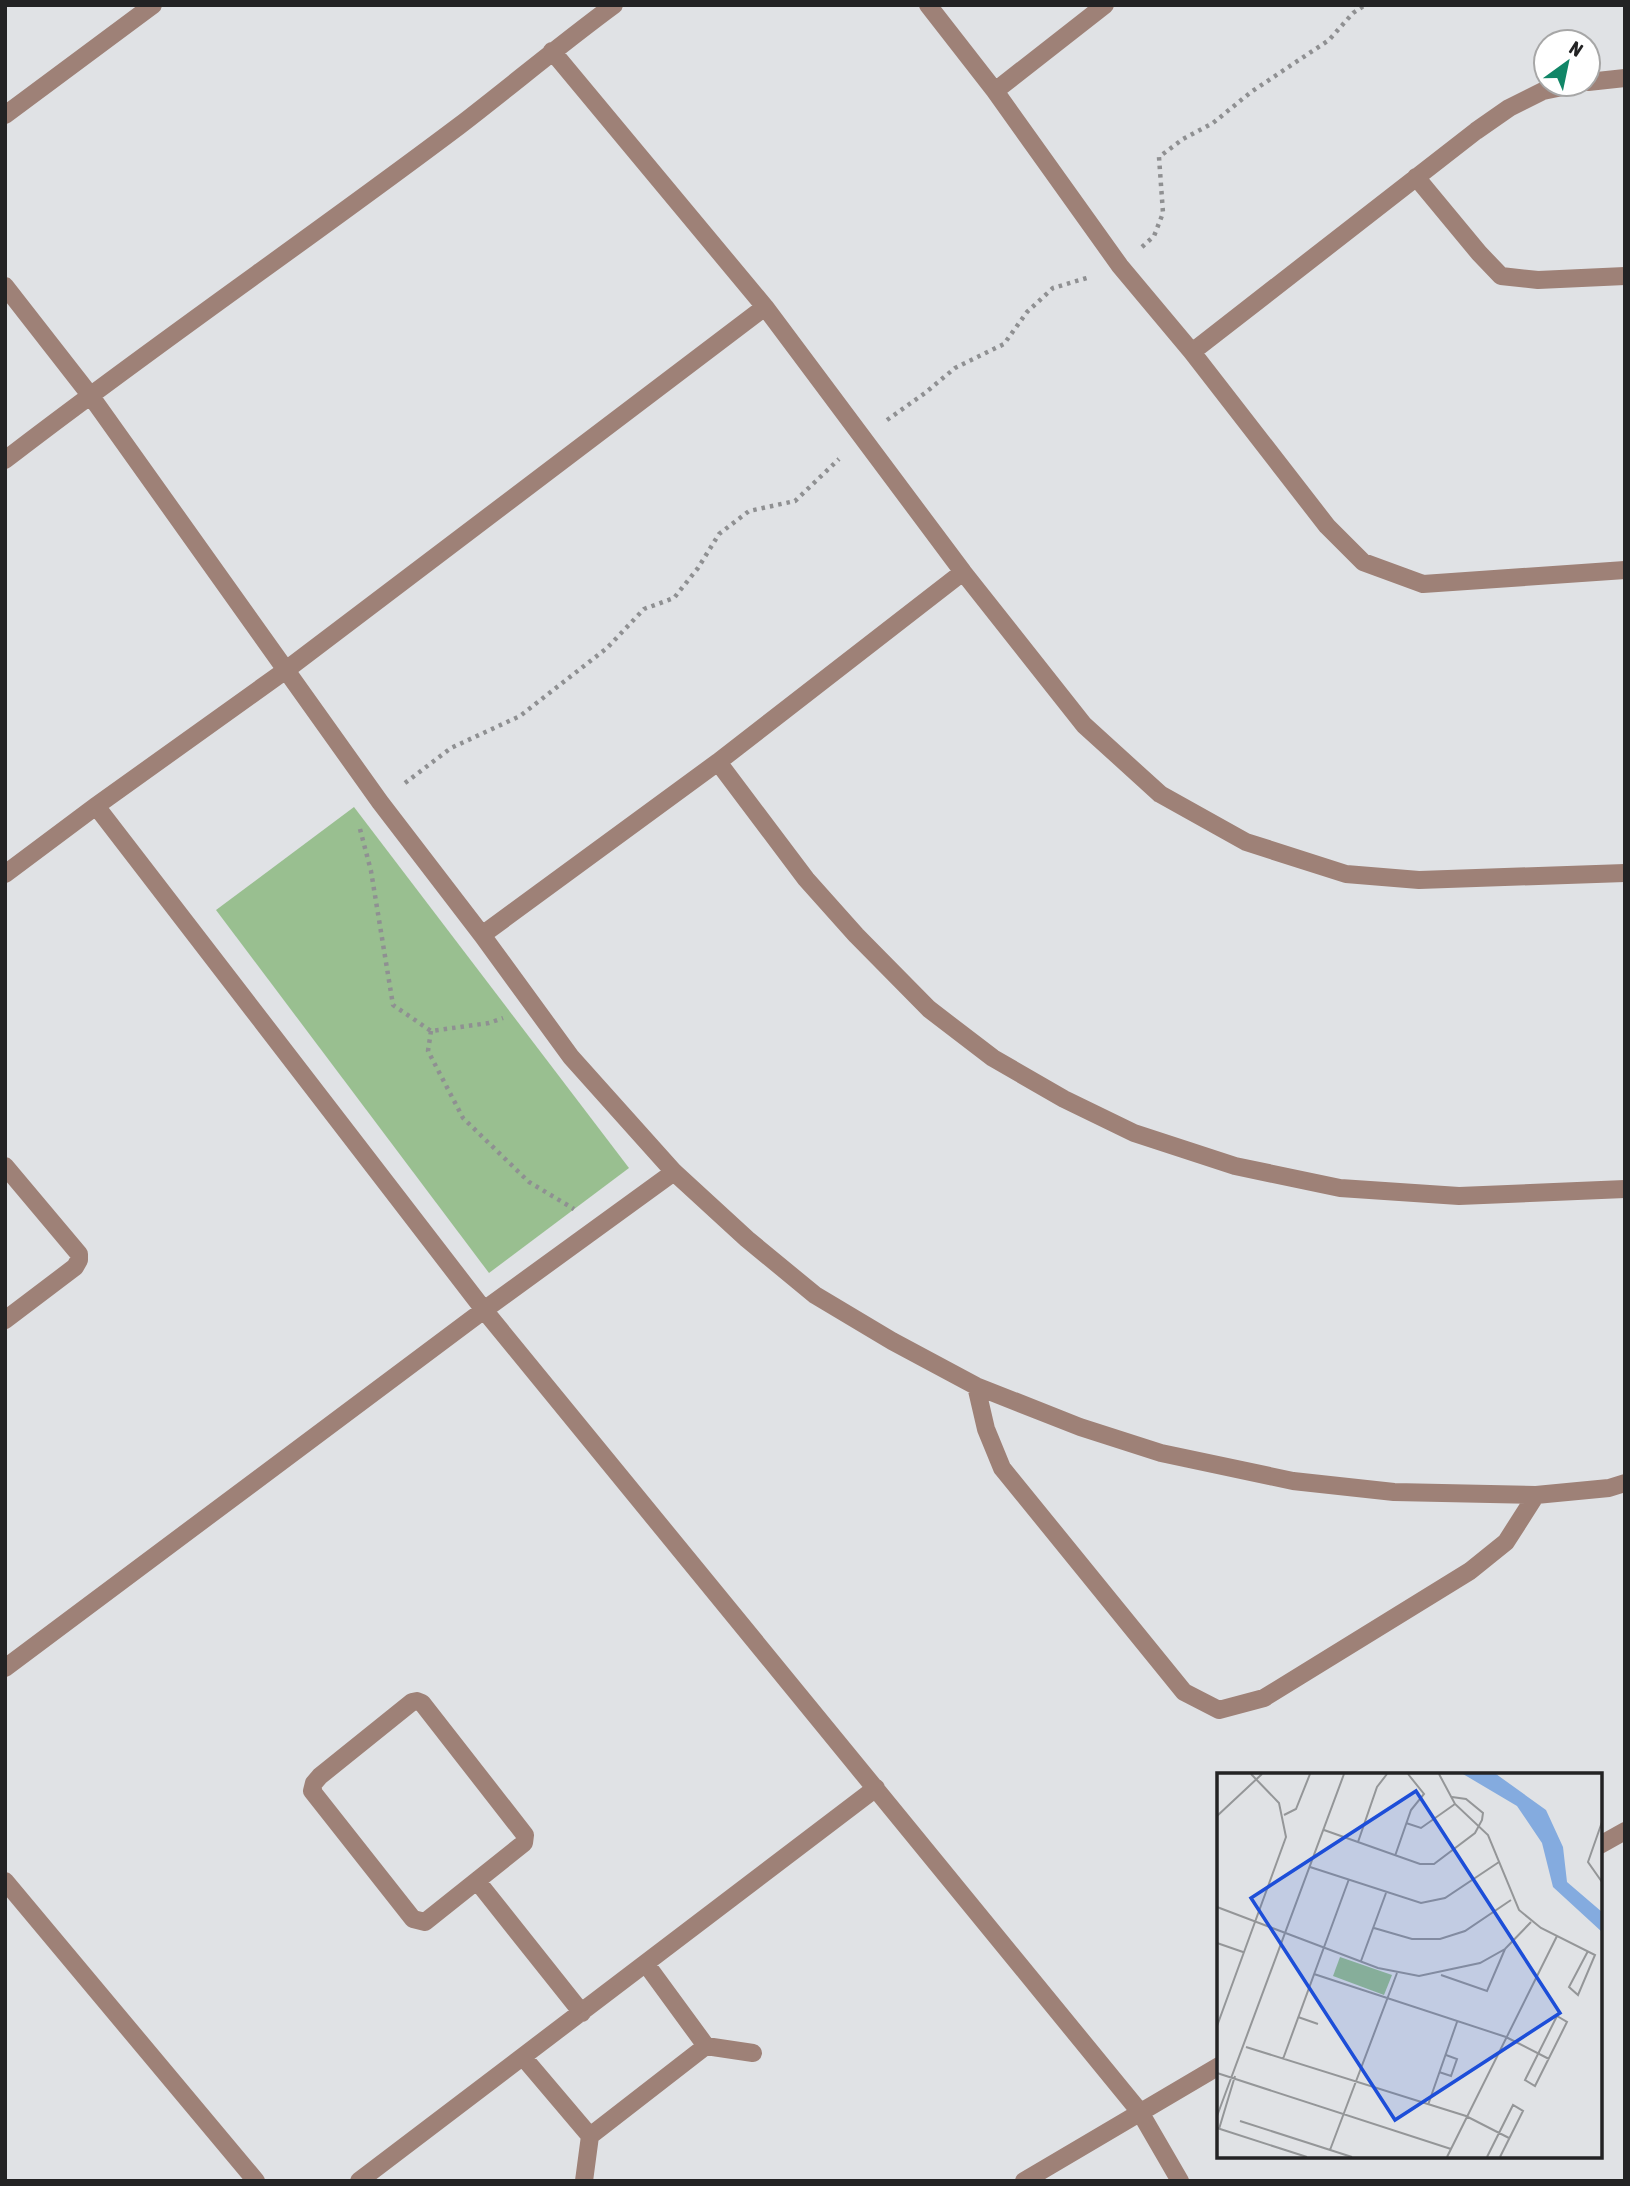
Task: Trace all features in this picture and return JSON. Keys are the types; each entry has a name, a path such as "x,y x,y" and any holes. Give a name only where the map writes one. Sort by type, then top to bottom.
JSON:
{"street":[{"path":"5,115 153,5"},
{"path":"5,460 460,125 614,5"},
{"path":"928,5 995,91 1120,265 1192,352 1326,526 1363,562 1423,584 1625,570"},
{"path":"995,91 1105,5"},
{"path":"552,51 765,307 963,572 1084,725 1160,794 1246,842 1346,874 1419,880 1625,873"},
{"path":"1602,80 1625,78"},
{"path":"1192,352 1416,177 1509,108 1532,96"},
{"path":"1416,177 1501,276 1538,280 1625,276"},
{"path":"5,286 90,395 380,802 571,1057 674,1172 747,1239 815,1294 892,1341 976,1386 1080,1427 1161,1452 1293,1482 1394,1492 1536,1495 1609,1488 1625,1483"},
{"path":"5,874 286,670 765,307"},
{"path":"482,935 718,762 963,572"},
{"path":"718,762 806,879 856,935 929,1009 993,1058 1064,1099 1134,1133 1235,1166 1340,1188 1459,1196 1625,1189"},
{"path":"96,806 484,1310 1140,2112 1180,2181"},
{"path":"5,1166 79,1254 79,1260 75,1267 5,1320"},
{"path":"5,1668 484,1310 674,1172"},
{"path":"976,1386 986,1429 1002,1468 1184,1692 1219,1710 1264,1698 1470,1571 1506,1542 1536,1495"},
{"path":"412,1702 422,1703 525,1835 524,1843 477,1881 425,1922 413,1919 312,1791 314,1783 412,1702"},
{"path":"359,2181 876,1788"},
{"path":"1602,1844 1625,1830"},
{"path":"5,1881 256,2181"},
{"path":"477,1881 582,2012"},
{"path":"646,1964 706,2046 754,2053"},
{"path":"584,2181 590,2136 706,2046"},
{"path":"523,2057 590,2136"},
{"path":"1024,2181 1217,2067"}],"path":[{"path":"533,1006 489,1023 431,1031 393,1005 371,871 360,828 380,802 451,748 520,716 607,649 645,609 674,598 698,568 719,534 749,510 795,501 829,467 955,368 1004,344 1027,312 1053,288 1120,265 1154,236 1163,213 1159,157 1183,139 1213,123 1251,92 1329,40 1353,13 1365,5"},
{"path":"431,1031 428,1051 463,1118 529,1182 601,1225"}],"green space":[{"path":"354,807 629,1168 489,1273 216,910"}]}
